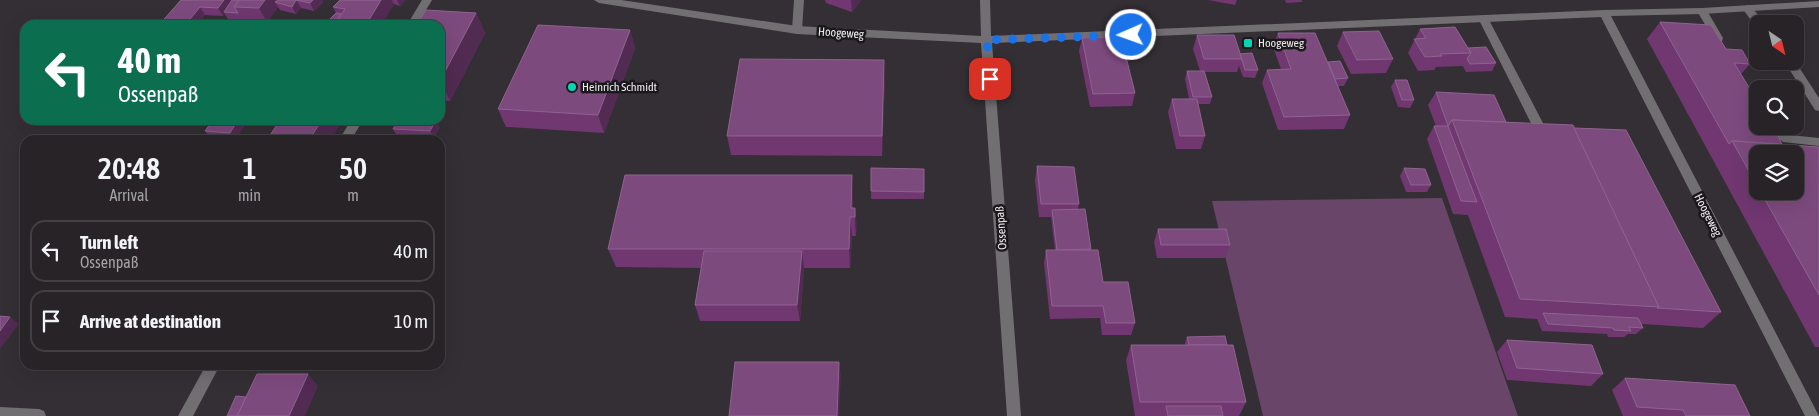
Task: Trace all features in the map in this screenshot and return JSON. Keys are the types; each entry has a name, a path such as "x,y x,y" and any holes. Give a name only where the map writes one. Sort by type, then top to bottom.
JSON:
{"street":[{"path":"415,20 427,0"},
{"name":"Hoogeweg","path":"599,0 797,30 987,40 1604,13 1702,11 1819,4"},
{"path":"797,30 799,0"},
{"name":"Ossenpaß","path":"984,0 1014,416"},
{"path":"1747,8 1753,15"},
{"path":"1702,11 1725,51"},
{"name":"Hoogeweg","path":"1604,13 1813,416"},
{"path":"1484,18 1537,123"},
{"path":"1795,70 1819,107"},
{"path":"1781,135 1787,139 1819,142"},
{"path":"185,416 210,370"},
{"path":"0,414 39,416"}],"shaded area":[{"path":"1442,198 1518,416 1263,416 1212,201"}],"building":[{"path":"181,0 224,0 218,8 200,7 189,20 163,20"},
{"path":"232,0 239,0 234,7 238,13 224,12"},
{"path":"239,0 265,0 259,8 234,7"},
{"path":"278,0 296,0 292,7 275,2"},
{"path":"296,0 313,0 310,3"},
{"path":"340,0 381,0 369,20 337,20 345,9 333,7"},
{"path":"426,10 476,13 445,72 445,20 420,20"},
{"path":"336,13 341,14 337,20 329,20"},
{"path":"1660,22 1711,25 1726,49 1742,50 1749,62 1749,64 1734,63 1749,87 1749,135 1777,135 1782,144 1732,141 1729,144"},
{"name":"Heinrich Schmidt","path":"538,25 630,30 598,115 498,109"},
{"path":"1455,27 1471,53 1440,54 1442,56 1425,57 1414,39 1426,38 1420,29"},
{"path":"1379,31 1393,59 1357,60 1343,32"},
{"path":"1278,33 1315,33 1350,115 1284,117 1267,70 1291,69"},
{"path":"1197,35 1234,35 1242,59 1204,59"},
{"path":"1121,37 1135,93 1093,94 1082,38"},
{"path":"1486,47 1496,63 1470,64 1467,59 1471,53 1468,48"},
{"path":"1252,53 1258,70 1245,70 1240,54"},
{"path":"740,59 884,60 882,136 727,136"},
{"path":"1340,61 1348,78 1335,79 1328,62"},
{"path":"1187,71 1204,71 1212,97 1193,97"},
{"path":"1395,80 1407,80 1414,100 1402,100"},
{"path":"1436,92 1494,95 1506,122 1452,120 1448,126"},
{"path":"1172,99 1197,99 1205,136 1180,136"},
{"path":"1452,120 1573,125 1659,307 1520,299"},
{"path":"209,125 235,125 230,133 205,131"},
{"path":"277,125 319,125 312,135 270,135"},
{"path":"395,125 433,125 430,131 393,129"},
{"path":"1434,126 1448,126 1477,202 1461,201"},
{"path":"1574,128 1626,130 1721,312 1657,308 1659,307"},
{"path":"1732,141 1790,145 1749,145 1749,171"},
{"path":"1804,146 1819,147 1819,295 1765,200 1804,200"},
{"path":"1037,166 1074,167 1079,204 1041,204"},
{"path":"871,168 924,169 924,192 871,191"},
{"path":"1404,168 1425,169 1431,185 1411,185"},
{"path":"625,175 852,175 851,208 855,208 855,217 850,217 849,249 608,249"},
{"path":"1085,209 1091,249 1057,250 1052,210"},
{"path":"1158,229 1226,229 1230,245 1161,245"},
{"path":"1046,250 1098,250 1103,282 1128,282 1135,323 1106,323 1103,306 1052,306"},
{"path":"704,251 802,251 797,305 695,305"},
{"path":"1543,313 1638,318 1643,328 1629,327 1631,331 1548,324"},
{"path":"0,316 10,317 0,331"},
{"path":"1225,336 1227,345 1189,345 1187,337"},
{"path":"1507,340 1592,345 1603,374 1517,368"},
{"path":"1131,345 1233,345 1246,402 1140,402"},
{"path":"735,362 839,362 837,416 729,416"},
{"path":"257,374 308,374 289,416 237,416"},
{"path":"1625,378 1735,385 1750,416 1686,416 1683,410 1637,407"},
{"path":"236,396 246,397 237,416 227,416"},
{"path":"1166,406 1221,406 1223,416 1168,416"}],"place":[{"name":"Hoogeweg","path":"1248,43"},
{"name":"Heinrich Schmidt","path":"572,87"}],"route":[{"path":"990,79 987,40 1131,35"}]}
